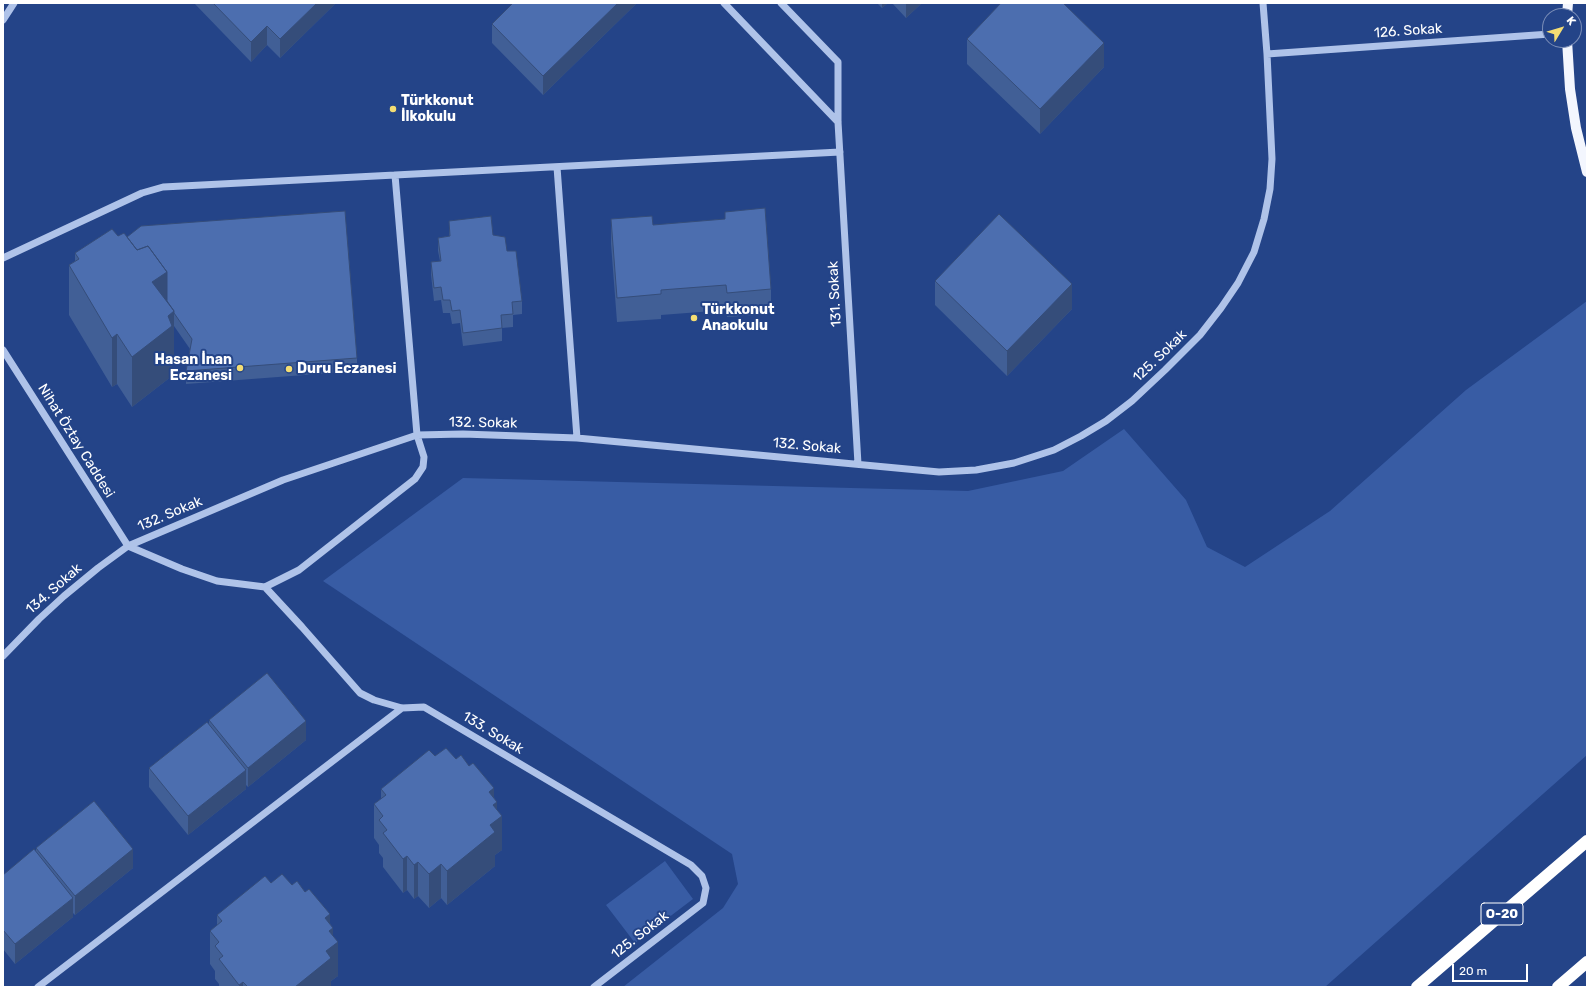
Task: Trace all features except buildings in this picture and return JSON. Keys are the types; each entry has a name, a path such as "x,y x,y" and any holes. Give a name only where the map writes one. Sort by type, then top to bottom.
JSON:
{"highway":[{"name":"O-20","path":"1417,987 1587,841"},
{"path":"1558,987 1587,962"}],"main road":[{"path":"1567,48 1570,89 1576,128 1587,172"}],"street":[{"path":"3,20 14,3"},
{"path":"724,3 838,122"},
{"name":"131. Sokak","path":"781,3 838,62 838,122 858,464"},
{"name":"125. Sokak","path":"858,464 939,472 976,470 1014,462 1054,450 1082,436 1106,421 1132,401 1200,335 1238,283 1254,252 1264,219 1270,189 1272,159 1263,3"},
{"name":"126. Sokak","path":"1267,54 1542,35"},
{"path":"3,258 142,192 163,187 840,152"},
{"path":"557,167 577,438"},
{"path":"128,546 182,569 217,581 265,587 299,570 415,480 423,467 424,457 417,435 395,175"},
{"name":"Nihat Öztay Caddesi","path":"3,350 128,546"},
{"name":"132. Sokak","path":"128,546 283,480 417,435 463,434 577,438 858,464"},
{"name":"134. Sokak","path":"3,656 59,600 128,546"},
{"name":"133. Sokak","path":"265,587 302,626 360,693 374,700 402,708 424,707 691,865 702,876 706,888 703,903"},
{"path":"38,987 402,708"},
{"name":"125. Sokak","path":"594,987 703,903"}],"shaded area":[{"path":"1587,301 1587,755 1325,987 623,987 723,908 738,884 732,854 323,581 463,478 968,491 1063,471 1124,429 1186,500 1207,547 1245,567 1330,511 1466,390"},
{"path":"665,861 693,899 635,943 606,905"}],"place":[{"name":"Türkkonut İlkokulu","path":"393,109"},
{"name":"Türkkonut Anaokulu","path":"694,318"},
{"name":"Hasan İnan Eczanesi","path":"240,368"},
{"name":"Duru Eczanesi","path":"289,369"}]}
